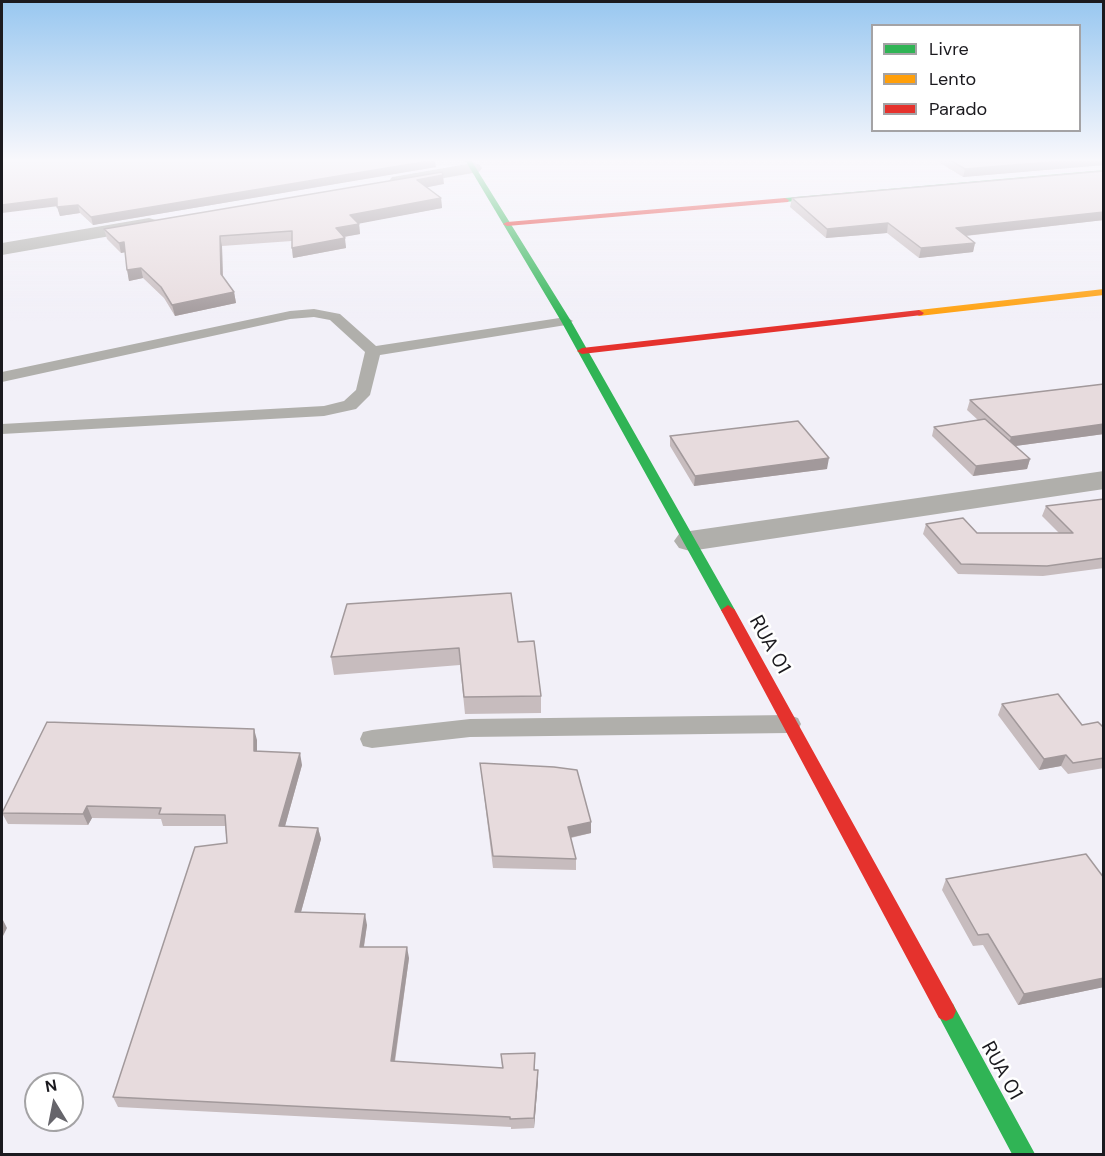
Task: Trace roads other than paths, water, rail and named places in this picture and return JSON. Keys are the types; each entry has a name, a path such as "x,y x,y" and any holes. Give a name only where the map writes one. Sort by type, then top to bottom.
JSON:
{"street":[{"name":"RUA 01","path":"501,214 566,321 690,541 1024,1155"},
{"path":"507,224 622,214"},
{"path":"2,249 166,221"},
{"path":"582,351 1104,292"},
{"path":"690,541 1104,480"}],"lane":[{"path":"2,376 290,315 314,313 335,317 373,351"},
{"path":"373,351 566,321"},
{"path":"2,429 324,411 350,405 364,393 373,351"},
{"path":"372,739 470,728 789,723"}]}
